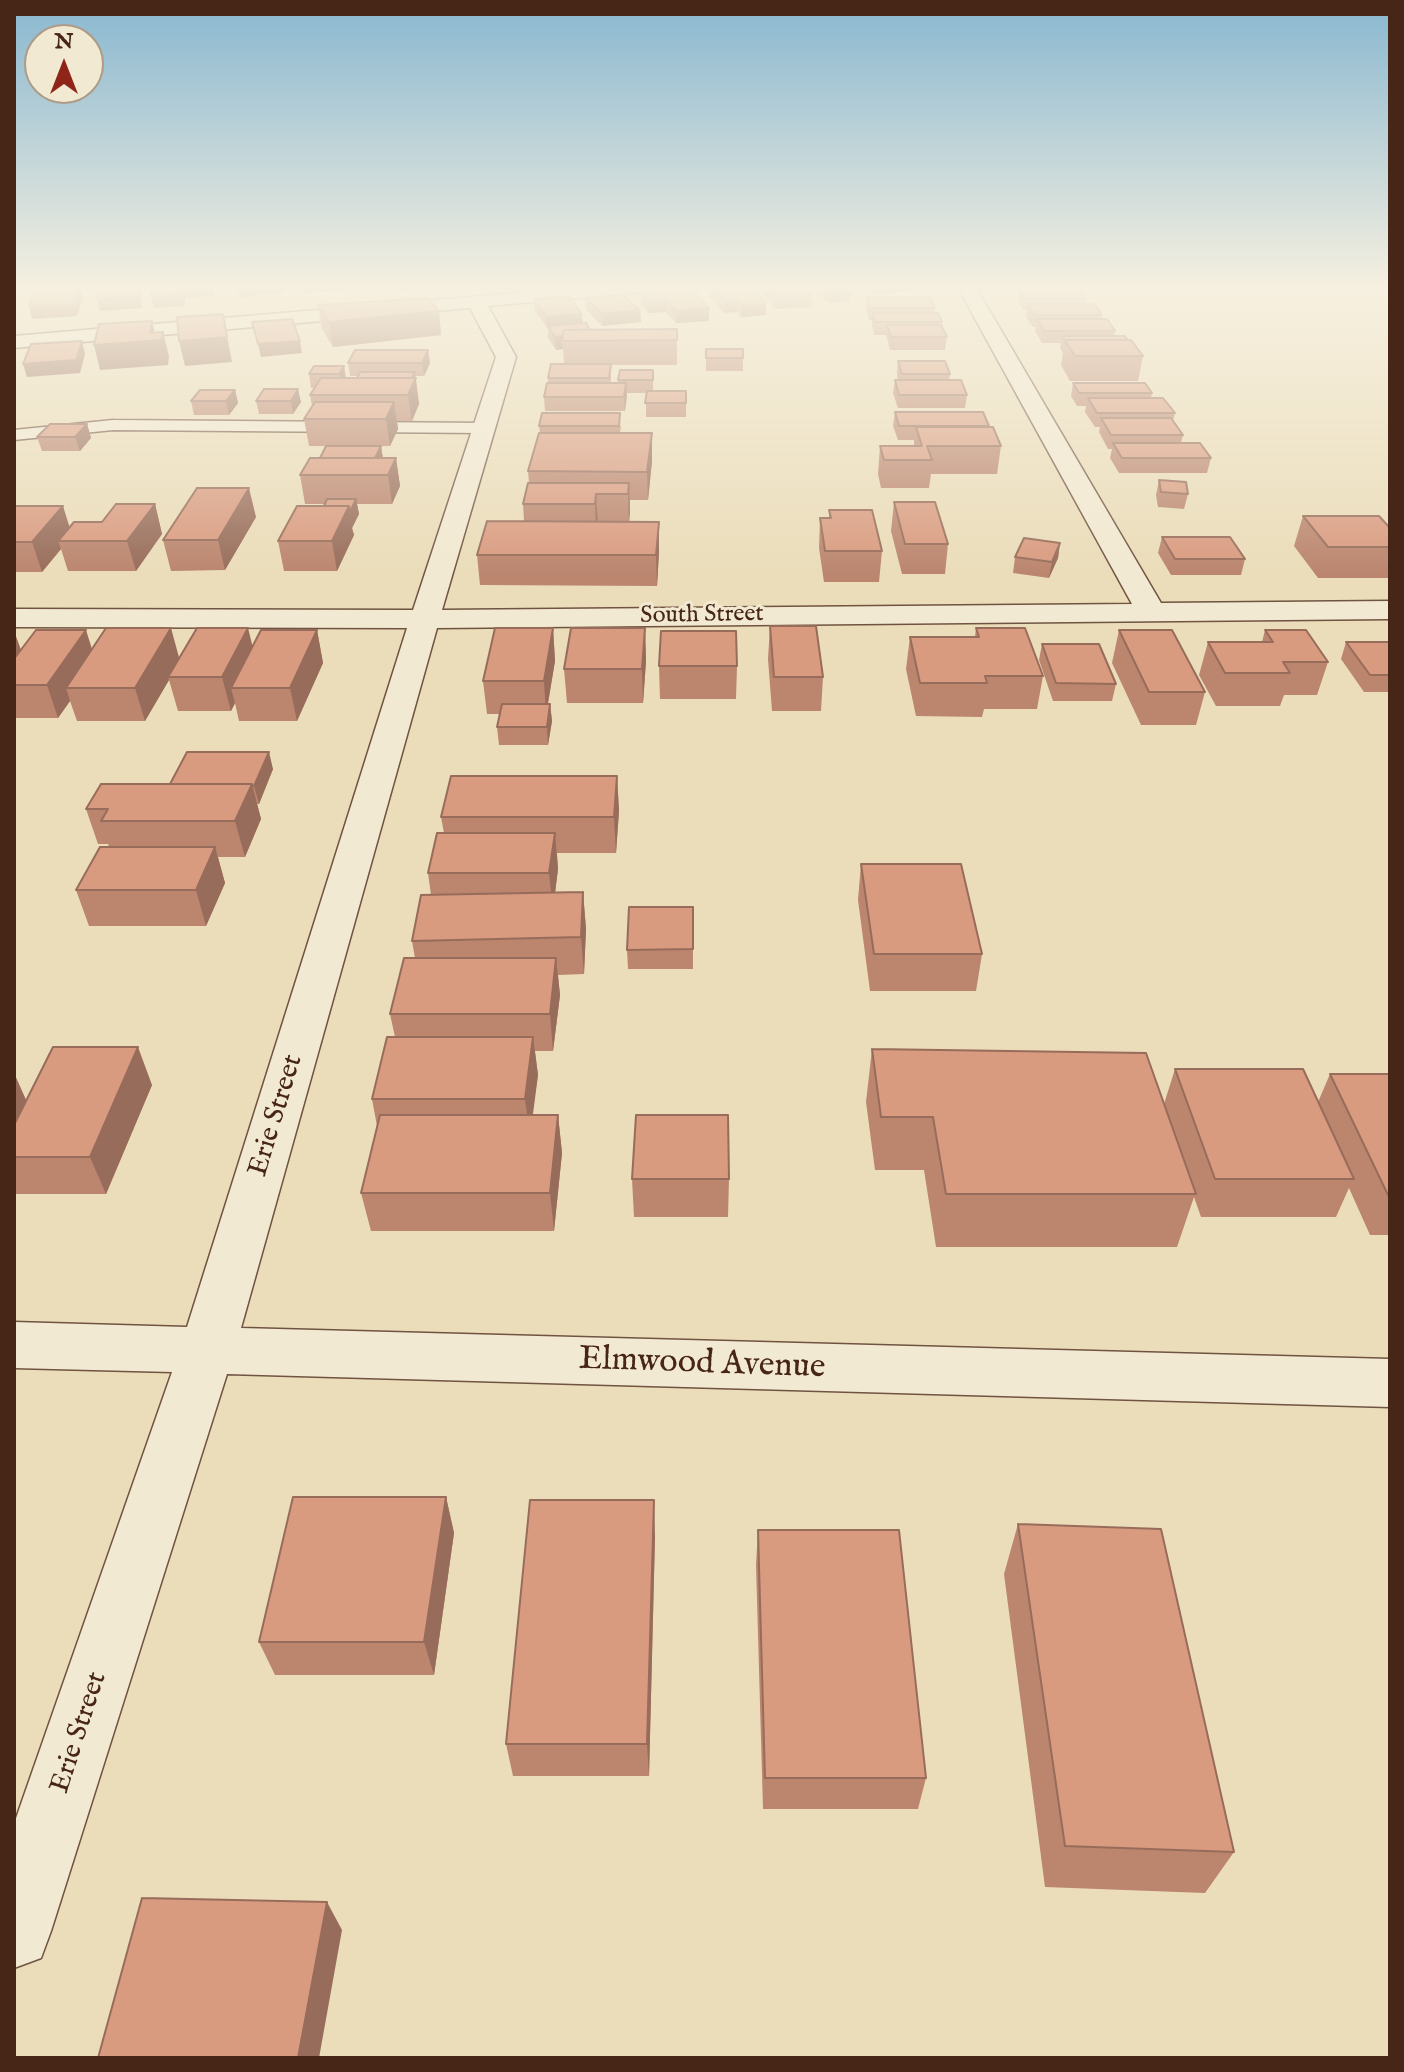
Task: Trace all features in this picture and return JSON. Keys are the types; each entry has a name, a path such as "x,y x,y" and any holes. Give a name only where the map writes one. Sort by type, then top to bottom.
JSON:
{"street":[{"name":"Erie Street","path":"14,1931 207,1351 498,383"},
{"path":"1021,383 1150,610"},
{"name":"South Street","path":"14,618 425,619 1390,610"},
{"name":"Elmwood Avenue","path":"14,1345 1390,1383"}],"lane":[{"path":"14,435 113,425 483,428"}],"building":[{"path":"318,383 414,383 408,395 310,395"},
{"path":"547,383 626,383 624,397 544,397"},
{"path":"896,383 962,383 967,395 899,395"},
{"path":"1073,383 1145,383 1152,393 1079,393"},
{"path":"264,389 298,389 291,401 256,401"},
{"path":"200,390 235,390 226,401 191,401"},
{"path":"647,391 686,391 686,403 645,403"},
{"path":"1088,398 1163,398 1175,413 1097,413"},
{"path":"315,402 394,402 386,419 304,419"},
{"path":"895,412 983,412 989,426 899,426"},
{"path":"542,413 620,413 619,426 539,426"},
{"path":"1101,418 1171,418 1183,435 1111,435"},
{"path":"50,424 87,424 75,437 37,437"},
{"path":"916,427 993,427 1001,446 927,446 932,460 884,460 880,446 922,446"},
{"path":"539,433 652,433 647,472 528,471"},
{"path":"1113,443 1200,443 1211,458 1122,458"},
{"path":"326,446 381,446 375,458 320,458"},
{"path":"310,458 396,458 388,475 300,475"},
{"path":"1159,480 1186,482 1188,494 1161,492"},
{"path":"528,483 629,483 628,494 596,494 595,504 523,504"},
{"path":"197,488 249,488 218,540 163,540"},
{"path":"327,499 356,499 350,512 349,506 324,506"},
{"path":"894,502 935,502 948,544 905,544"},
{"path":"116,504 155,504 127,541 58,541 74,522 102,522"},
{"path":"14,506 63,506 32,542 14,542"},
{"path":"297,506 349,506 332,541 278,541"},
{"path":"829,510 872,510 882,551 825,551 820,518 831,518"},
{"path":"1303,516 1379,516 1390,528 1390,547 1328,547"},
{"path":"487,521 659,522 656,555 477,555"},
{"path":"1162,537 1230,537 1245,559 1175,559"},
{"path":"1024,538 1060,543 1052,562 1015,557"},
{"path":"770,626 816,626 823,677 774,677"},
{"path":"106,628 171,628 135,688 66,688"},
{"path":"197,628 248,628 222,677 168,677"},
{"path":"495,628 553,628 544,681 483,681"},
{"path":"571,628 645,628 642,669 564,669"},
{"path":"976,628 1025,628 1043,676 985,676 987,683 920,683 910,637 979,637"},
{"path":"36,630 86,630 47,685 14,685 14,659"},
{"path":"261,630 317,630 290,688 231,688"},
{"path":"1119,630 1172,630 1205,692 1149,692"},
{"path":"1265,630 1306,630 1328,662 1283,662 1290,673 1225,673 1208,642 1273,642"},
{"path":"661,631 736,631 737,666 659,666"},
{"path":"1346,642 1390,642 1390,675 1370,675"},
{"path":"1042,644 1099,644 1116,684 1056,683"},
{"path":"502,704 550,704 547,727 497,727"},
{"path":"187,752 269,752 254,786 170,784"},
{"path":"451,776 617,776 614,817 441,817"},
{"path":"101,784 252,784 235,821 101,821 108,809 86,809"},
{"path":"437,833 555,833 549,873 428,873"},
{"path":"100,847 215,847 196,890 76,890"},
{"path":"861,864 961,864 982,954 874,954"},
{"path":"583,892 581,937 412,941 421,895"},
{"path":"629,907 693,907 693,949 627,950"},
{"path":"404,958 556,958 550,1014 390,1014"},
{"path":"387,1037 533,1037 525,1099 372,1099"},
{"path":"53,1047 138,1047 90,1157 14,1157 14,1125"},
{"path":"872,1049 1146,1053 1196,1194 946,1194 933,1117 881,1117"},
{"path":"1175,1069 1303,1069 1354,1179 1215,1179"},
{"path":"1330,1074 1390,1074 1390,1197 1389,1197"},
{"path":"380,1115 558,1115 550,1193 361,1193"},
{"path":"636,1115 728,1115 729,1179 632,1179"},
{"path":"293,1497 446,1497 424,1642 259,1642"},
{"path":"530,1500 654,1500 647,1744 506,1744"},
{"path":"1018,1524 1161,1529 1234,1852 1065,1846"},
{"path":"758,1530 899,1530 926,1778 765,1778"},
{"path":"142,1898 327,1902 298,2058 98,2058"}]}
